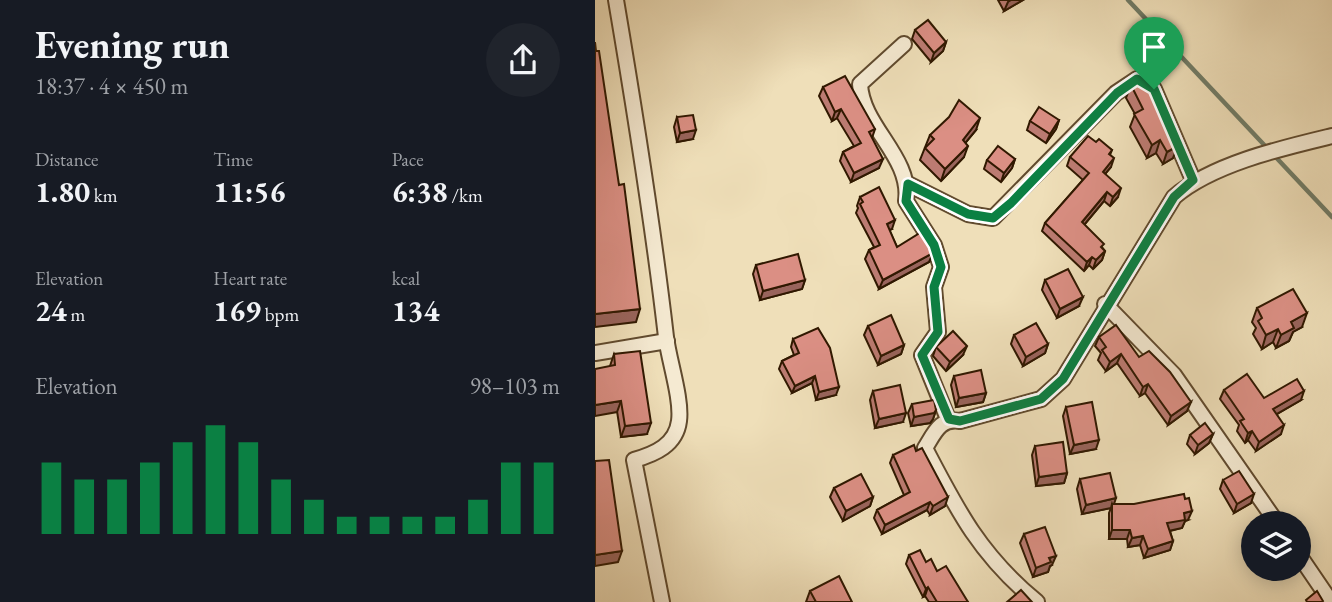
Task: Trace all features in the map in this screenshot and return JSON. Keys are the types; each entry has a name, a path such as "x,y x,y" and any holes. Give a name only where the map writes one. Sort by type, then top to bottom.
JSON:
{"street":[{"path":"616,0 657,251 667,341 680,420 669,444 660,451 634,460 662,602"},
{"path":"904,44 860,84 861,101 908,184 968,214 993,218 1011,203 1117,93 1137,79 1154,89 1193,180"},
{"path":"1037,602 1009,580 964,524 925,448 941,424 949,419 960,421 1041,399 1063,379 1105,304 1174,197 1193,180 1291,146 1332,136"},
{"path":"908,184 906,201 934,245 941,267 934,287 938,332 922,355 949,419"},
{"path":"1105,304 1174,375 1269,511"},
{"path":"595,353 667,341"},
{"path":"1311,573 1331,602"}],"building":[{"path":"928,20 946,42 934,53 915,30"},
{"path":"595,42 596,51 599,51 619,185 624,184 640,309 595,314"},
{"path":"845,76 875,129 869,132 883,159 854,173 843,152 861,143 841,109 835,112 823,87"},
{"path":"1142,78 1154,97 1156,96 1178,146 1167,152 1160,140 1152,145 1134,114 1143,109 1131,85"},
{"path":"959,100 980,118 963,140 968,146 945,169 925,148 934,139 930,135 949,117"},
{"path":"1039,107 1059,120 1050,134 1030,121"},
{"path":"693,115 696,130 680,133 677,117"},
{"path":"1088,136 1096,142 1099,139 1112,150 1109,154 1114,158 1103,172 1121,188 1113,197 1107,192 1082,222 1104,244 1101,247 1105,251 1096,260 1092,257 1087,262 1045,223 1089,173 1070,157"},
{"path":"998,146 1015,159 1004,173 987,160"},
{"path":"879,187 895,220 887,224 897,247 923,231 933,253 883,280 869,250 880,245 860,204 863,202 860,197"},
{"path":"798,254 805,280 763,291 756,265"},
{"path":"1068,269 1083,297 1060,309 1045,280"},
{"path":"1293,289 1307,313 1291,322 1294,328 1281,335 1278,329 1266,335 1258,321 1262,318 1257,308"},
{"path":"891,315 904,345 881,356 868,326"},
{"path":"1036,323 1048,344 1026,357 1014,335"},
{"path":"1116,325 1139,357 1149,351 1170,372 1191,402 1171,416 1148,384 1143,387 1121,354 1110,362 1102,350 1106,347 1099,337"},
{"path":"818,328 830,348 839,387 819,392 815,376 795,386 782,361 799,353 793,339"},
{"path":"953,331 967,346 950,362 936,347"},
{"path":"640,351 651,423 625,426 621,401 595,405 595,369 615,365 614,354"},
{"path":"981,370 986,393 959,398 954,376"},
{"path":"1247,374 1264,398 1297,379 1304,391 1273,409 1284,425 1259,442 1252,431 1248,433 1240,421 1244,419 1224,390"},
{"path":"900,385 906,413 879,419 873,391"},
{"path":"934,400 934,413 914,417 912,404"},
{"path":"1092,402 1099,440 1074,445 1066,407"},
{"path":"1205,423 1213,434 1198,445 1190,435"},
{"path":"1063,442 1067,473 1039,477 1035,446"},
{"path":"914,445 916,451 922,448 948,497 933,506 930,502 885,525 877,510 910,492 893,455"},
{"path":"609,460 622,551 595,555 595,461"},
{"path":"1239,471 1254,494 1237,504 1223,480"},
{"path":"1110,473 1116,498 1086,505 1080,479"},
{"path":"861,474 873,497 846,511 834,488"},
{"path":"1184,494 1185,499 1189,498 1192,511 1184,513 1185,520 1167,523 1173,541 1148,549 1143,536 1132,538 1130,530 1112,530 1112,504 1134,504"},
{"path":"1045,527 1056,556 1049,558 1051,562 1036,568 1024,534"},
{"path":"920,550 926,562 931,559 937,571 946,566 968,602 937,602 928,587 926,589 909,555"},
{"path":"839,576 852,602 816,602 810,591"},
{"path":"1021,590 1032,602 1007,602"},
{"path":"1317,591 1323,601 1307,602 1306,600"}],"waterway":[{"path":"1128,0 1332,217"}],"route":[{"path":"1137,79 1154,89 1193,180 1174,197 1105,304 1063,379 1041,399 960,421 949,419 922,355 938,332 934,287 941,267 934,245 906,201 908,184 968,214 993,218 1011,203 1117,93 1137,79"}]}
